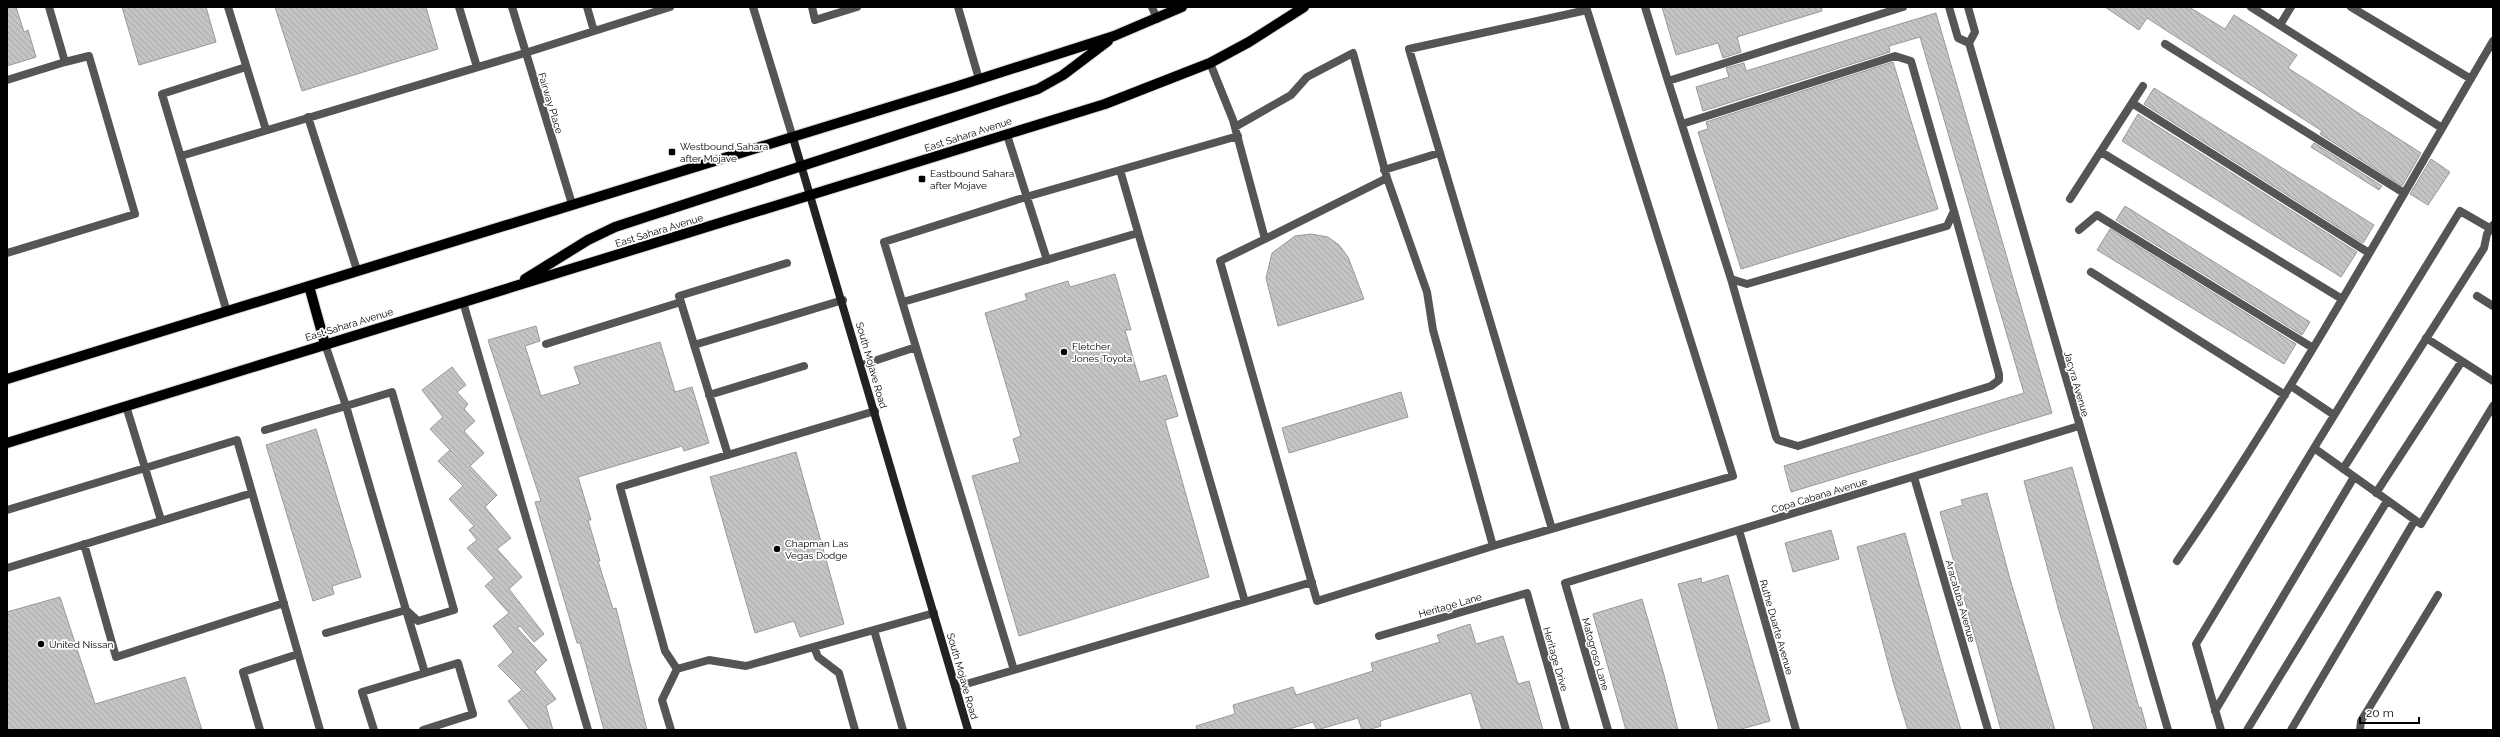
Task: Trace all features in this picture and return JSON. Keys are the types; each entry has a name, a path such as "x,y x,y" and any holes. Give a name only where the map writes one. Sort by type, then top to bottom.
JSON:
{"main road":[{"path":"7,379 572,204 793,138 1114,36 1157,19 1182,7"},
{"name":"East Sahara Avenue","path":"7,444 325,344 811,196 1135,94 1210,63 1249,42 1304,7"},
{"path":"514,286 588,240 614,227 1038,89 1063,75 1114,36"},
{"path":"309,286 325,344"}],"street":[{"path":"49,7 65,62"},
{"path":"228,7 266,130"},
{"path":"459,7 477,67"},
{"name":"Fairway Place","path":"512,7 572,204"},
{"path":"587,7 594,31"},
{"path":"181,156 525,53 670,7"},
{"name":"South Mojave Road","path":"753,7 843,300 968,730"},
{"path":"812,7 815,20 857,7"},
{"path":"958,7 979,79"},
{"path":"1152,7 1157,19"},
{"path":"1645,7 1731,279 1778,440 1798,446 1991,386 1999,380 1999,374 1911,61 1895,56 1682,124"},
{"path":"1668,82 1903,7"},
{"path":"1949,7 1958,38 1969,43"},
{"name":"Jacyra Avenue","path":"1968,7 1975,32 1969,43 2168,730"},
{"path":"2251,7 2442,128"},
{"path":"2280,25 2291,7"},
{"path":"2351,7 2471,79"},
{"path":"1386,178 1220,262 1317,601 1493,546 1552,529 1732,476 1587,10 1409,49 1552,529"},
{"path":"2177,561 2224,493 2291,386 2493,42"},
{"path":"2165,44 2404,193"},
{"path":"1235,127 1291,95 1307,77 1353,53 1386,178 1427,292 1433,330 1493,546"},
{"path":"7,80 89,56 135,214 7,253"},
{"path":"1210,63 1238,136 1265,239"},
{"path":"227,312 162,94 246,67"},
{"path":"2070,199 2143,86"},
{"path":"2132,103 2369,253"},
{"path":"308,117 357,270"},
{"path":"1007,135 1046,260"},
{"path":"1014,670 884,242 1026,197 1238,136"},
{"path":"1384,170 1439,152"},
{"path":"2101,152 2342,299"},
{"path":"1120,170 1245,602"},
{"path":"1731,279 1747,284 1947,226 1954,211"},
{"path":"2221,730 2196,644 2334,415 2460,211 2492,227 2484,248 2343,469"},
{"path":"2079,230 2097,216 2313,348"},
{"path":"903,302 1138,233"},
{"path":"728,454 679,296 787,263"},
{"path":"2091,272 2285,395"},
{"path":"2477,296 2493,306"},
{"path":"694,346 843,300"},
{"path":"462,302 588,730"},
{"path":"546,344 681,302"},
{"path":"2426,338 2493,380"},
{"path":"325,344 346,406 425,673"},
{"path":"862,365 916,347"},
{"path":"2376,493 2462,361"},
{"path":"710,395 804,366"},
{"path":"2291,386 2334,415"},
{"path":"266,430 392,392 454,610 418,621 406,610"},
{"path":"126,406 162,520"},
{"path":"2314,448 2421,524 2493,406"},
{"path":"677,669 665,651 620,487 875,411"},
{"name":"Copa Cabana Avenue","path":"1564,583 2079,426"},
{"path":"7,510 237,440 320,730"},
{"name":"Aracatuba Avenue","path":"1914,477 1988,730"},
{"path":"2215,711 2354,477"},
{"path":"7,568 252,493"},
{"path":"2247,730 2387,500"},
{"path":"2291,730 2415,520"},
{"name":"Ruthe Duarte Avenue","path":"1739,530 1796,730"},
{"path":"84,544 116,657 284,603"},
{"path":"956,687 1312,582"},
{"name":"Matogroso Lane","path":"1564,583 1608,730"},
{"name":"Heritage Lane","path":"1379,636 1527,593"},
{"name":"Heritage Drive","path":"1527,593 1566,730"},
{"path":"2360,730 2361,721 2438,595"},
{"path":"326,633 406,610"},
{"path":"671,730 662,700 677,669 709,660 746,666 934,613"},
{"path":"874,630 904,730"},
{"path":"814,646 818,657 839,673 855,730"},
{"path":"260,730 243,672 298,654"},
{"path":"374,730 362,692 458,663 473,714 423,730"}],"building":[{"path":"7,7 16,7 24,32 28,30 36,57 7,66"},
{"path":"122,7 206,7 216,42 139,65"},
{"path":"275,7 426,7 438,49 302,91"},
{"path":"1662,7 1821,7 1822,11 1737,37 1741,52 1723,58 1718,43 1676,55"},
{"path":"2105,7 2189,7 2225,29 2234,15 2297,55 2288,68 2421,153 2402,186 2320,134 2322,131 2147,18 2139,30"},
{"path":"1936,13 2052,413 1791,492 1784,466 2024,393 1920,37 1889,46 1890,52 1703,111 1696,87 1729,77 1726,68 1744,63 1746,71"},
{"path":"1893,62 1938,209 1741,269 1698,132 1708,129 1706,122"},
{"path":"2154,88 2374,225 2363,243 2144,104"},
{"path":"2138,114 2357,252 2341,277 2122,141"},
{"path":"2314,143 2382,186 2379,190 2311,147"},
{"path":"2431,159 2450,172 2428,205 2410,194"},
{"path":"2125,206 2310,322 2302,335 2116,220"},
{"path":"2110,229 2296,344 2284,364 2097,250"},
{"path":"1311,234 1328,237 1339,245 1348,257 1364,299 1278,326 1266,278 1272,253 1295,236"},
{"path":"1115,274 1131,330 1125,330 1140,382 1166,375 1178,416 1165,420 1209,577 1019,636 972,476 1020,462 1013,439 1021,436 985,313 1027,300 1025,294 1068,281 1070,287"},
{"path":"536,326 540,341 525,346 541,396 580,384 574,367 660,342 675,392 692,387 709,443 684,451 682,446 578,477 591,520 588,520 600,561 598,561 613,609 616,608 647,730 604,730 580,643 577,643 535,502 541,501 488,340"},
{"path":"452,367 466,385 457,392 468,404 464,409 475,421 464,431 484,453 470,466 497,495 485,507 511,538 497,549 522,577 509,589 544,634 534,642 520,626 517,628 547,660 535,672 556,699 546,706 553,730 530,730 508,701 522,690 498,666 513,652 493,626 509,613 485,586 494,578 467,548 477,540 469,530 474,526 449,499 463,486 438,461 450,450 430,429 443,417 422,390"},
{"path":"1401,392 1408,417 1289,453 1282,428"},
{"path":"316,429 361,577 332,586 334,594 313,601 266,445"},
{"name":"Chapman Las Vegas Dodge","path":"796,452 844,624 800,637 794,621 755,633 710,477"},
{"path":"2072,467 2139,708 2141,707 2147,730 2094,730 2059,611 2024,481"},
{"path":"1987,493 2010,579 2055,730 2001,730 1940,512 1963,505 1961,500"},
{"path":"1831,530 1839,559 1793,572 1785,543"},
{"path":"1905,533 1961,730 1908,730 1894,685 1857,547"},
{"path":"1728,575 1770,721 1738,730 1719,730 1678,584 1701,578 1702,583"},
{"name":"United Nissan","path":"60,597 95,704 185,677 202,730 7,730 7,612"},
{"path":"1642,599 1678,730 1626,730 1593,614"},
{"path":"1470,624 1476,644 1503,636 1518,684 1529,681 1543,730 1482,730 1471,693 1380,721 1381,726 1368,730 1362,730 1358,718 1317,730 1313,722 1286,730 1197,730 1196,726 1235,714 1233,705 1293,687 1296,695 1373,671 1371,663 1440,642 1437,635"}],"place":[{"name":"Westbound Sahara after Mojave","path":"672,152"},
{"name":"Eastbound Sahara after Mojave","path":"922,179"},
{"name":"Fletcher Jones Toyota","path":"1064,352"},
{"name":"Chapman Las Vegas Dodge","path":"777,549"},
{"name":"United Nissan","path":"41,644"}]}
